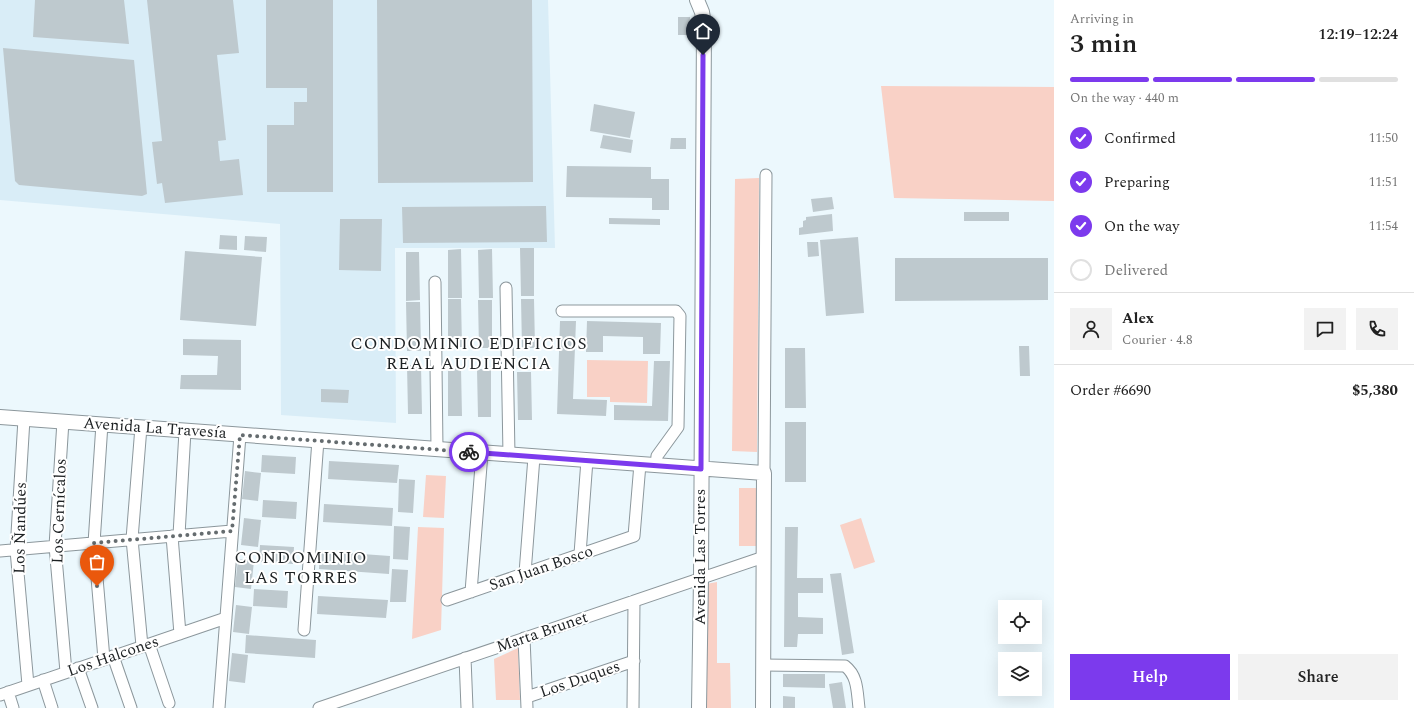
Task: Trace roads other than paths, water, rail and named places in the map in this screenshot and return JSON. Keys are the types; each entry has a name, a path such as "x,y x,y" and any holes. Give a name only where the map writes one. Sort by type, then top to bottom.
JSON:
{"street":[{"name":"Avenida Las Torres","path":"694,1 702,12 704,24 699,708"},
{"path":"763,708 766,175"},
{"path":"435,282 437,449"},
{"path":"506,288 509,455"},
{"path":"562,311 676,311 680,316 678,427 657,456 656,466"},
{"name":"Avenida La Travesía","path":"0,417 764,473"},
{"name":"Los Ñandúes","path":"24,419 16,550 28,685"},
{"name":"Los Cernícalos","path":"63,421 55,546 66,672"},
{"path":"102,424 94,543 109,658 131,708"},
{"path":"141,427 132,539 146,645 169,703"},
{"path":"180,634 175,536 186,431"},
{"path":"219,708 240,435"},
{"path":"304,630 318,440"},
{"path":"471,592 482,453"},
{"path":"525,573 534,456"},
{"path":"580,554 587,460"},
{"name":"San Juan Bosco","path":"447,600 634,536 640,464"},
{"path":"0,551 232,531"},
{"name":"Marta Brunet","path":"320,708 764,557"},
{"path":"633,708 634,601"},
{"name":"Los Halcones","path":"4,693 226,618"},
{"path":"524,638 527,702"},
{"path":"465,658 467,708"},
{"name":"Los Duques","path":"527,702 634,661"},
{"path":"763,665 845,666 851,671 855,678 859,708"},
{"path":"78,668 92,708"},
{"path":"43,680 52,708"},
{"path":"4,693 13,708"}],"district":[{"name":"CONDOMINIO EDIFICIOS REAL AUDIENCIA","path":"469,354"},
{"name":"CONDOMINIO LAS TORRES","path":"301,568"}]}
